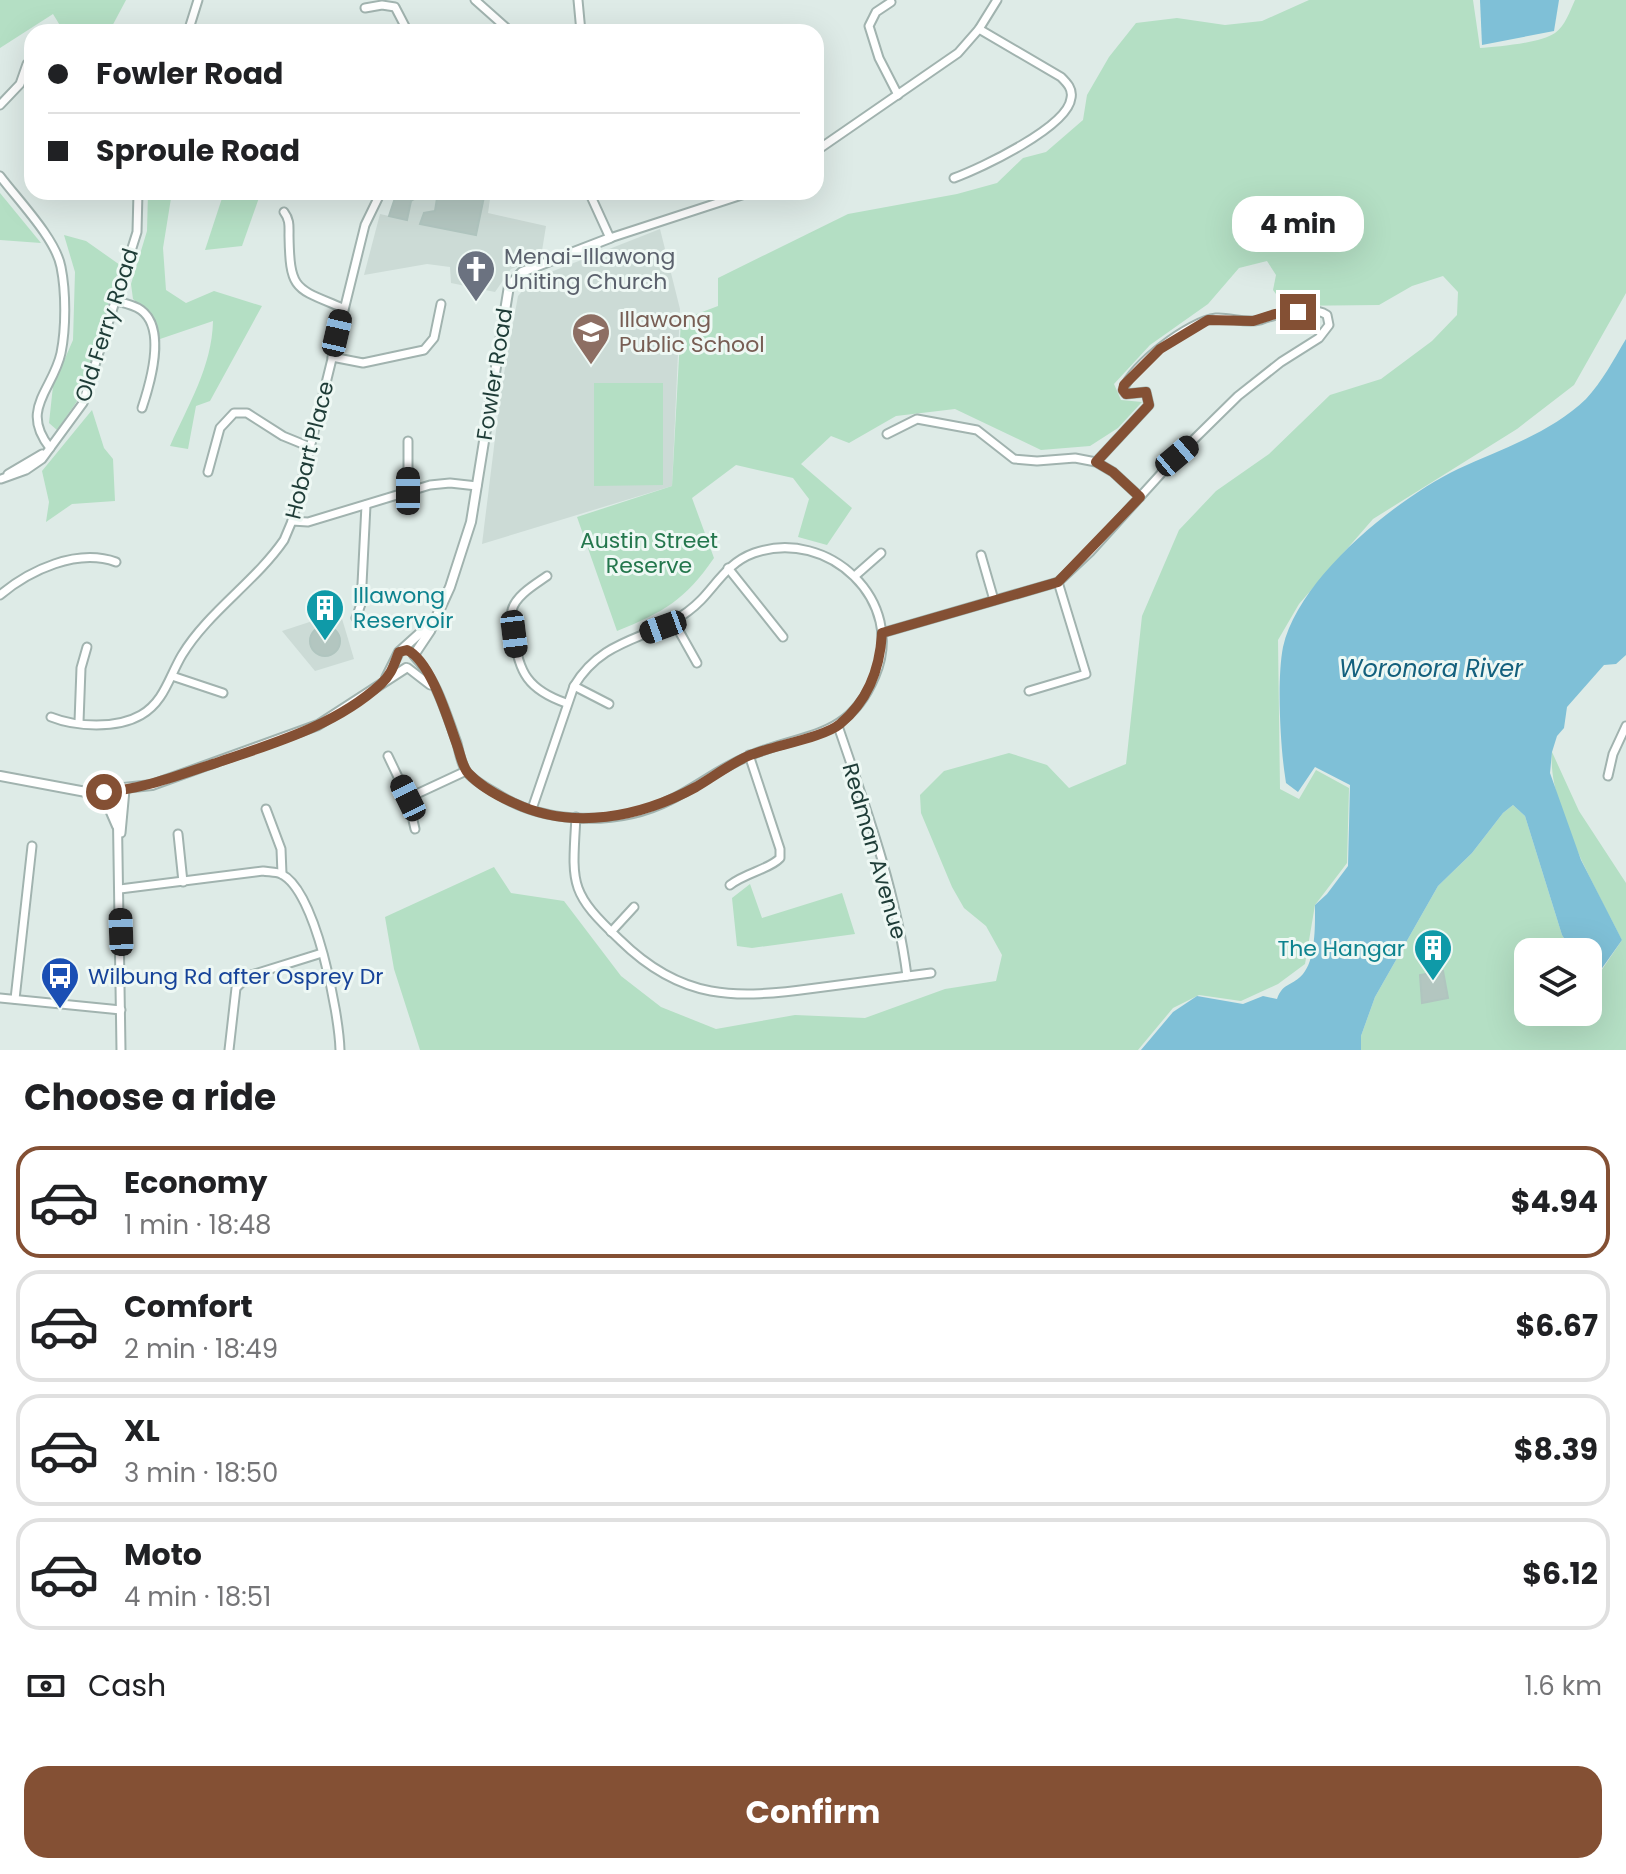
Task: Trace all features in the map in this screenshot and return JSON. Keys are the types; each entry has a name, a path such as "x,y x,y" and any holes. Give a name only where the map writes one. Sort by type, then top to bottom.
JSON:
{"street":[{"path":"190,24 198,0"},
{"path":"475,0 502,24"},
{"path":"578,0 580,24"},
{"path":"824,146 958,53 979,29 997,0"},
{"path":"891,2 876,12 869,26 879,58 898,95"},
{"path":"365,8 382,5 395,7 404,24"},
{"path":"954,178 1043,130 1063,116 1071,100 1070,88 1061,77 979,29"},
{"path":"0,105 20,84 24,73"},
{"path":"0,176 51,245 61,267 61,351 42,393 37,418 38,431 50,448"},
{"name":"Old Ferry Road","path":"0,479 33,467 83,403 137,232 138,200"},
{"name":"Hobart Place","path":"51,717 63,722 112,724 136,718 158,701 185,651 281,544 292,521 365,225 377,200"},
{"path":"593,200 610,238"},
{"name":"Fowler Road","path":"414,656 463,552 477,486 510,282 525,271 610,238 726,200"},
{"path":"284,212 289,219 291,267 295,283 303,292 343,308"},
{"path":"116,301 142,310 154,340 152,379 142,408"},
{"path":"332,357 363,363 424,350 434,338 441,304"},
{"path":"882,633 1058,582 1238,396 1281,362 1319,338 1329,325 1327,315 1310,311 1275,314 1253,321 1216,318 1195,326 1160,349 1124,385 1126,394 1146,392 1149,405 1096,462"},
{"path":"208,472 220,428 234,413 247,413 283,436 310,447"},
{"path":"887,434 917,419 947,422 977,430 1014,459 1075,458 1096,462 1113,472 1140,497"},
{"path":"408,441 408,491"},
{"path":"292,521 308,522 443,483 477,486"},
{"path":"356,618 361,604 366,505"},
{"path":"384,682 403,650 414,656 435,689 466,771 497,794 532,809 576,817 610,817 666,802 749,755 838,726 861,701 876,673 882,633 872,600 856,575 832,559 803,548 769,549 728,568 703,598 674,622 605,651 583,670 566,703 532,809"},
{"path":"856,575 881,553"},
{"path":"981,555 994,600"},
{"path":"0,595 24,578 61,563 88,557 116,562"},
{"path":"728,568 783,637"},
{"path":"547,576 518,599 511,611 517,657 528,681 546,696 566,703"},
{"path":"1029,691 1086,674 1058,582"},
{"name":"Fowler Road","path":"403,650 433,621"},
{"path":"674,622 697,663"},
{"path":"79,722 81,668 87,647"},
{"path":"0,776 86,792 121,791 168,780 297,734 337,715 413,664 414,656"},
{"path":"396,659 399,665 435,689"},
{"path":"172,676 223,693"},
{"path":"574,686 609,704"},
{"name":"Redman Avenue","path":"838,726 891,893 902,936 907,976"},
{"path":"1608,776 1613,754 1626,726"},
{"path":"730,885 744,874 775,864 780,858 780,849 749,755"},
{"path":"388,756 408,798 415,829"},
{"path":"408,798 466,771"},
{"path":"121,791 118,830 121,1050"},
{"path":"86,792 107,803 118,830"},
{"path":"266,809 281,849 282,874"},
{"path":"576,817 573,872 576,889 589,910 611,932 637,957 668,978 716,994 766,995 931,973"},
{"path":"178,834 183,882"},
{"path":"15,999 32,846"},
{"path":"120,889 263,871 282,874 296,887 307,906 330,978 340,1050"},
{"path":"611,932 634,907"},
{"path":"229,1050 236,988 248,976 322,953"},
{"path":"0,998 121,1010"}],"shaded area":[{"path":"394,200 490,200 488,213 546,226 541,257 511,269 495,292 451,283 450,267 427,264 364,275 380,214 389,216"},
{"name":"Illawong Public School","path":"660,229 680,309 672,486 482,544 501,390 518,296 533,279"},
{"path":"340,612 354,659 315,671 282,631"}],"green space":[{"path":"0,0 126,0 113,24 59,24 53,14 37,24 24,24 24,33 0,48"},
{"name":"Austin Street Reserve","path":"1309,0 1473,0 1480,48 1519,44 1555,33 1567,18 1575,0 1626,0 1626,293 1574,385 1517,429 1373,519 1299,604 1278,640 1280,789 1299,799 1316,770 1349,788 1347,863 1315,905 1305,964 1278,984 1241,1001 1199,995 1173,1008 1138,1050 420,1050 394,969 385,917 494,867 511,893 564,901 621,976 661,1007 716,1029 795,1015 865,1018 945,989 996,981 1002,955 986,926 964,908 952,887 921,813 920,795 944,771 1009,753 1047,765 1069,788 1126,764 1142,616 1179,530 1216,491 1269,454 1330,395 1381,379 1432,341 1457,315 1458,292 1443,276 1412,286 1379,305 1285,306 1273,290 1276,275 1267,261 1239,268 1208,304 1150,345 1114,384 1121,400 1142,402 1118,428 1090,446 1041,450 955,409 896,416 849,443 831,436 801,464 852,508 827,545 798,537 809,499 793,478 736,465 692,498 714,558 683,595 648,617 617,631 577,517 672,486 681,320 718,306 718,278 848,214 957,194 997,183 1023,158 1046,152 1083,120 1087,95 1109,57 1136,23 1177,18 1225,25 1262,21"},
{"path":"0,193 41,243 0,240"},
{"path":"148,200 171,200 163,248 166,290 186,303 214,291 262,306 210,401 196,406 188,449 170,446 204,370 213,321 160,339 153,316 133,299 131,284 147,231"},
{"path":"221,200 258,200 242,246 205,250"},
{"path":"64,235 86,241 120,265 80,397 57,430 49,423 53,386 73,340 75,272"},
{"path":"594,383 663,383 663,485 594,486"},
{"path":"92,410 104,448 113,459 115,501 72,504 46,522 49,502 42,471"},
{"path":"1552,752 1579,811 1626,883 1626,1050 1361,1050 1361,1036 1375,997 1438,886 1472,853 1503,813 1513,805 1525,816 1564,938 1514,938 1514,1026 1602,1026 1602,970 1622,940 1576,848 1557,797"},
{"path":"750,884 762,918 842,893 855,934 752,948 737,946 732,898"}],"water":[{"path":"1480,0 1559,0 1554,31 1482,45"},
{"name":"Woronora River","path":"1626,339 1626,655 1616,664 1604,665 1567,707 1564,728 1557,736 1552,752 1550,773 1581,860 1622,940 1602,968 1602,938 1564,938 1525,816 1513,805 1503,813 1472,853 1438,886 1375,997 1361,1036 1361,1050 1141,1050 1173,1012 1197,996 1243,1004 1263,996 1277,999 1282,990 1307,968 1314,941 1315,905 1348,866 1350,785 1315,767 1298,792 1286,783 1280,725 1281,660 1293,620 1308,594 1353,543 1380,520 1433,482 1557,421 1586,399"}],"building":[{"path":"394,200 413,200 407,220 389,216"},
{"path":"437,200 483,200 476,235 420,224 424,213 435,211"},
{"name":"Illawong Reservoir","path":"325,626 331,627 339,635 339,647 331,655 325,656 319,655 311,647 310,641 311,635 319,627"},
{"name":"The Hangar","path":"1443,971 1448,998 1422,1003 1420,975"}],"place":[{"name":"Menai-Illawong Uniting Church","path":"476,303"},
{"name":"Illawong Public School","path":"591,366"},
{"name":"Illawong Reservoir","path":"325,642"},
{"name":"The Hangar","path":"1433,982"},
{"name":"Wilbung Rd after Osprey Dr","path":"60,1010"}],"route":[{"path":"104,792 139,788 168,780 318,725 358,702 384,682 392,672 399,652 407,650 413,653 427,672 440,697 466,771 497,794 518,805 576,817 610,817 666,802 749,755 838,726 861,701 876,673 882,633 1058,582 1074,570 1140,497 1113,472 1096,462 1149,405 1146,392 1126,394 1123,392 1124,385 1160,349 1208,320 1253,321 1275,314 1298,312"}]}
